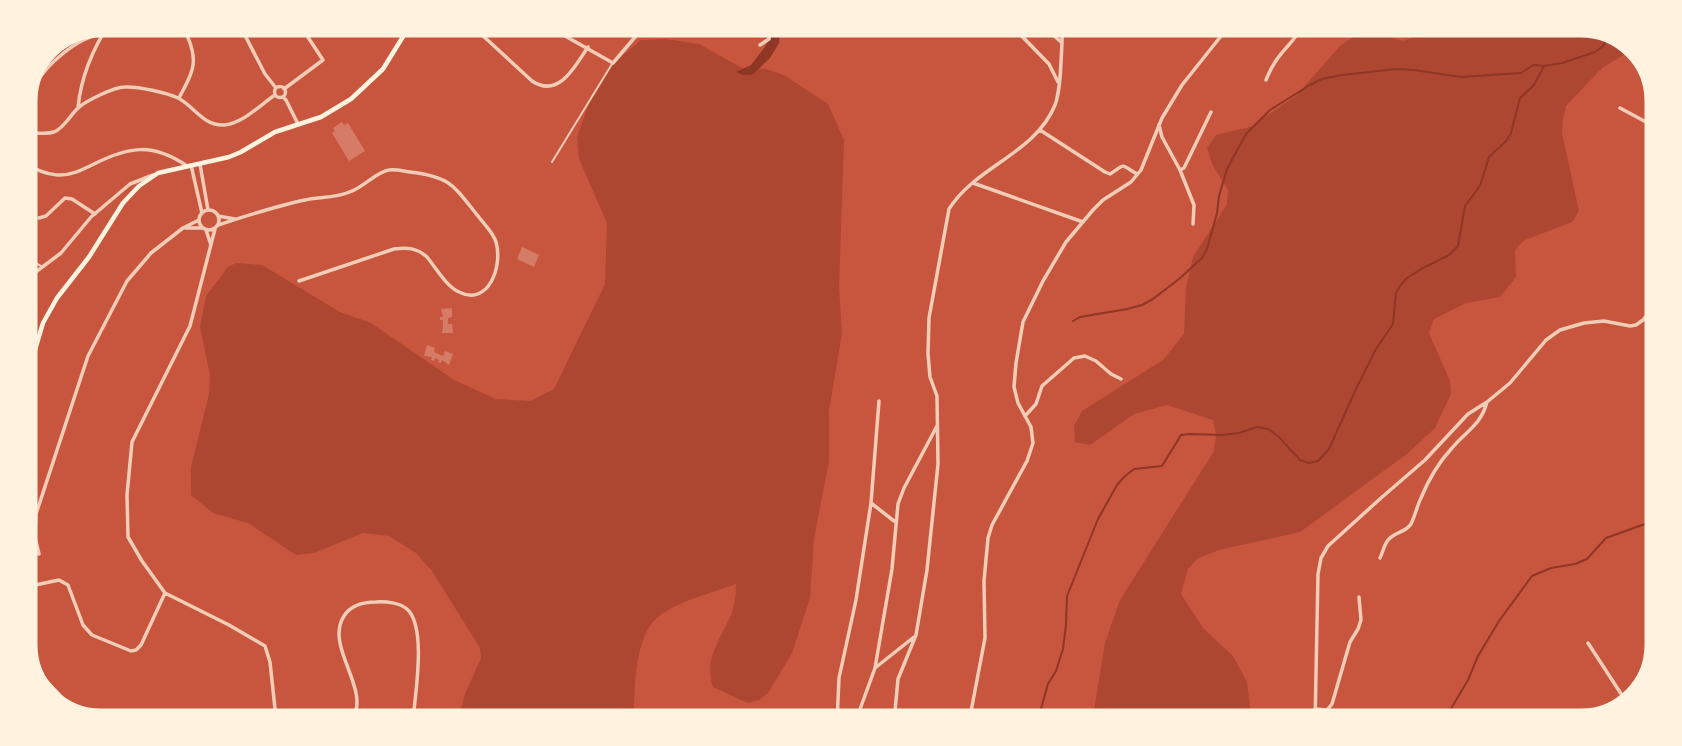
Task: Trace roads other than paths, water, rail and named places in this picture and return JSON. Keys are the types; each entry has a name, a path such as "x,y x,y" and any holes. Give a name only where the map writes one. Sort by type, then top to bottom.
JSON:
{"main road":[{"path":"33,354 43,323 57,298 89,257 123,203 139,186 158,173 241,152 275,132 321,117 351,99 383,69 405,33"},
{"path":"37,666 67,703"}],"street":[{"path":"37,81 50,65 89,37 135,33"},
{"path":"179,98 193,65 192,49 185,33"},
{"path":"244,33 265,74 276,88"},
{"path":"284,89 323,60 305,33"},
{"path":"480,33 532,80 543,86 555,85 566,78 588,47"},
{"path":"561,33 613,63 638,33"},
{"path":"760,45 769,39 770,33"},
{"path":"1019,33 1049,64 1059,82"},
{"path":"1051,33 1061,42"},
{"path":"895,713 898,678 916,635 927,570 938,464 937,396 930,377 929,318 949,209 957,196 1030,141 1040,130 1056,104 1062,33"},
{"path":"971,713 985,638 984,581 988,538 992,525 1031,452 1031,427 1018,403 1014,387 1023,322 1066,242 1103,200 1131,183 1162,118 1182,85 1223,33"},
{"path":"1266,80 1279,55 1298,33"},
{"path":"78,108 84,73 103,34"},
{"path":"33,132 53,132 64,125 78,108 111,89 120,87 130,86 179,98 212,124 224,125 238,121 275,95"},
{"path":"276,88 284,89"},
{"path":"275,95 276,88"},
{"path":"283,97 286,92 284,89"},
{"path":"275,95 286,100 299,126"},
{"path":"1620,108 1646,122 1649,127"},
{"path":"1181,170 1211,112"},
{"path":"1159,125 1162,137 1181,170 1194,205 1194,224"},
{"path":"1040,130 1105,172 1110,174 1120,165 1137,174"},
{"path":"33,168 58,176 75,173 113,155 137,149 156,151 189,165 202,213 199,220 183,228 152,253 127,281 88,356 36,513 35,537 39,554"},
{"path":"200,163 208,210"},
{"path":"183,228 216,227 306,200 336,196 352,191 387,170 440,177 452,184 492,234 497,249 498,265 493,281 481,293 469,295 452,288 423,253 405,248 394,249 299,281"},
{"path":"33,274 61,253 95,214 130,184 158,173"},
{"path":"973,183 1083,222"},
{"path":"38,218 46,216 65,198 72,199 95,214"},
{"path":"202,213 214,211 218,216 237,219"},
{"path":"218,216 190,326 132,442 127,495 128,537 165,593 265,646 270,662 275,713"},
{"path":"199,220 211,245"},
{"path":"1315,713 1318,574 1321,558 1328,546 1425,460 1468,414 1510,383 1546,341 1560,330 1604,321 1636,325 1649,312"},
{"path":"1025,416 1036,404 1042,386 1074,358 1085,356 1121,379"},
{"path":"837,713 838,678 856,600 871,503 879,401"},
{"path":"1380,558 1387,541 1404,531 1411,523 1425,487 1451,448 1479,421 1487,402"},
{"path":"859,712 874,668 892,569 898,504 938,424"},
{"path":"871,503 895,522"},
{"path":"33,585 59,580 68,585 83,625 92,635 131,651 141,645 165,593"},
{"path":"1315,709 1327,710 1332,704 1350,642 1361,620 1359,597"},
{"path":"356,713 358,699 339,627 352,607 377,601 395,603 407,609 416,621 419,646 414,713"},
{"path":"874,668 916,635"},
{"path":"1588,643 1624,698"}],"lane":[{"path":"552,162 613,63"},
{"path":"33,262 42,266"}],"waterway":[{"path":"1073,321 1080,317 1142,305 1179,279 1202,258 1207,249 1227,169 1246,134 1270,110 1310,85 1322,79 1342,75 1396,69 1461,77 1521,73 1533,65 1562,63 1595,52 1603,46 1607,38"},
{"path":"1040,713 1048,684 1056,671 1063,649 1067,596 1098,519 1117,485 1134,469 1162,466 1181,435 1189,434 1222,435 1257,427 1268,429 1300,460 1309,463 1318,461 1329,449 1376,349 1393,324 1396,293 1400,286 1407,278 1449,255 1458,246 1465,206 1480,186 1489,157 1511,133 1520,98 1534,85 1544,66"},
{"path":"1448,713 1499,621 1532,576 1587,559 1606,538 1649,523"}]}
